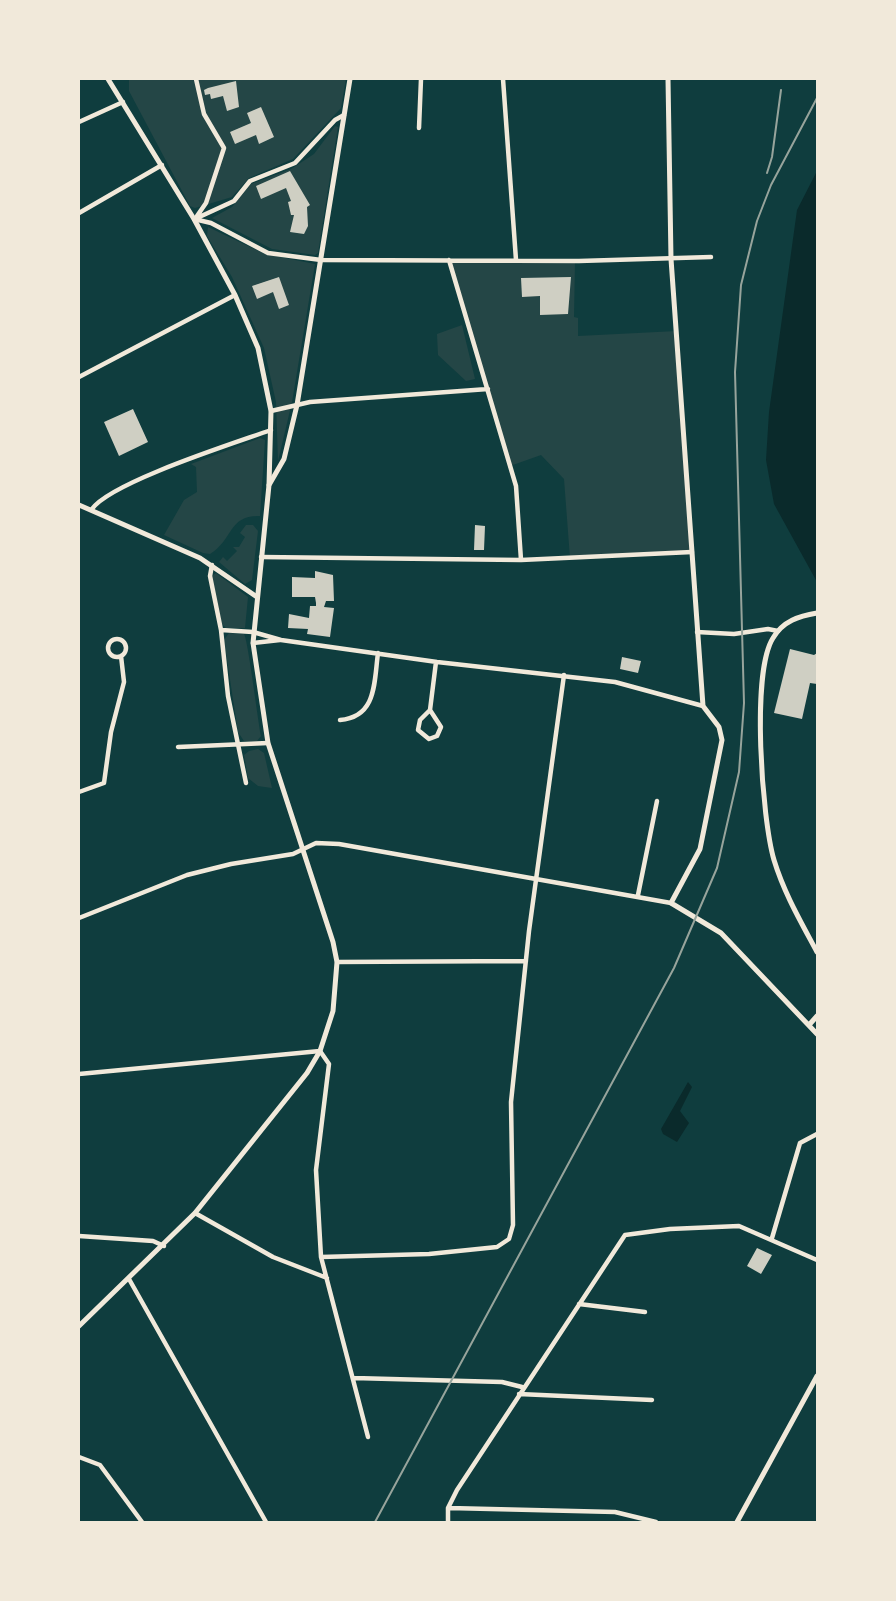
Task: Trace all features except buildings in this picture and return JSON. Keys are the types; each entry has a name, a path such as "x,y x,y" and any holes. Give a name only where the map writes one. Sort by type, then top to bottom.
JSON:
{"street":[{"path":"79,1326 195,1213 286,1101 320,1051 333,1011 337,962 328,921 268,743 253,643 272,429 258,348 194,219 110,79"},
{"path":"194,219 206,203 224,148 204,114 196,79"},
{"path":"269,485 284,459 297,405 350,79"},
{"path":"419,128 421,79"},
{"path":"503,79 516,260"},
{"path":"668,79 671,259 703,706 721,733 718,772 700,849 671,903"},
{"path":"79,122 124,102"},
{"path":"194,219 234,201 250,181 295,163 335,120 344,115"},
{"path":"79,213 163,165"},
{"path":"194,219 211,223 270,253 321,260 711,257"},
{"path":"449,260 519,504 521,560"},
{"path":"79,377 234,295"},
{"path":"271,411 310,402 488,389"},
{"path":"92,509 105,496 158,472 272,429"},
{"path":"79,505 212,565 257,597"},
{"path":"261,557 521,560 693,552"},
{"path":"212,565 209,573 221,631 237,745 246,783"},
{"path":"817,613 795,618 778,631 766,651 763,669 761,772 765,822 782,883 817,952"},
{"path":"698,632 734,634 768,629 778,631"},
{"path":"221,631 253,632 281,640 436,662 615,682 703,706"},
{"path":"79,792 104,783 111,732 124,682 121,656 126,649 125,644 118,639 112,640 108,645 109,654 121,656"},
{"path":"253,643 281,640"},
{"path":"340,720 359,716 369,704 378,653"},
{"path":"430,710 420,720 418,730 424,738 437,736 440,727 430,710 436,662"},
{"path":"321,1257 429,1254 496,1247 509,1238 513,1225 511,1102 526,961 564,675"},
{"path":"178,747 268,743"},
{"path":"638,895 657,801"},
{"path":"79,918 187,875 231,864 293,855 316,843 339,844 638,895 671,903 709,925 817,1034"},
{"path":"337,962 526,961"},
{"path":"810,1025 817,1016"},
{"path":"79,1074 320,1051"},
{"path":"320,1051 329,1065 316,1170 321,1257 368,1437"},
{"path":"772,1238 800,1143 817,1134"},
{"path":"195,1213 273,1257 327,1278"},
{"path":"448,1522 448,1508 518,1394 620,1239 639,1231 739,1226 772,1238 817,1260"},
{"path":"79,1236 153,1241 164,1246"},
{"path":"129,1279 266,1522"},
{"path":"579,1304 645,1312"},
{"path":"737,1522 817,1376"},
{"path":"354,1378 514,1383 522,1388"},
{"path":"518,1394 652,1400"},
{"path":"79,1457 100,1465 142,1522"},
{"path":"448,1508 615,1512 656,1522"}],"shaded area":[{"path":"129,79 346,79 341,108 293,159 249,178 232,197 195,208 190,206 129,91"},
{"path":"335,126 338,127 318,253 315,255 272,249 212,218 232,207 251,184 291,169 314,154"},
{"path":"817,171 817,582 774,504 766,460 769,412 797,210"},
{"path":"208,227 265,254 315,264 292,402 278,461 276,402 264,348 232,277 207,236"},
{"path":"449,260 575,261 574,317 578,318 578,336 677,331 693,552 570,558 564,479 541,455 510,466"},
{"path":"462,325 475,379 466,381 438,355 437,334"},
{"path":"260,438 265,440 260,516 242,519 210,554 164,535 184,500 197,492 196,467 191,464"},
{"path":"246,525 253,525 258,531 252,580 245,584 219,562 223,557 227,561 237,551 233,547 239,547 245,537 240,533"},
{"path":"216,573 248,597 245,628 226,628 222,624 212,576"},
{"path":"229,633 244,634 246,639 261,736 257,741 244,741 238,732 224,640"},
{"path":"258,749 264,753 272,788 258,786 248,778 244,755"},
{"path":"688,1082 692,1087 680,1111 689,1123 677,1142 663,1134 661,1129"}],"railway":[{"path":"767,173 772,157 781,90"},
{"path":"375,1522 674,968 717,868 739,772 744,703 735,372 741,285 757,221 771,185 817,98"}]}
